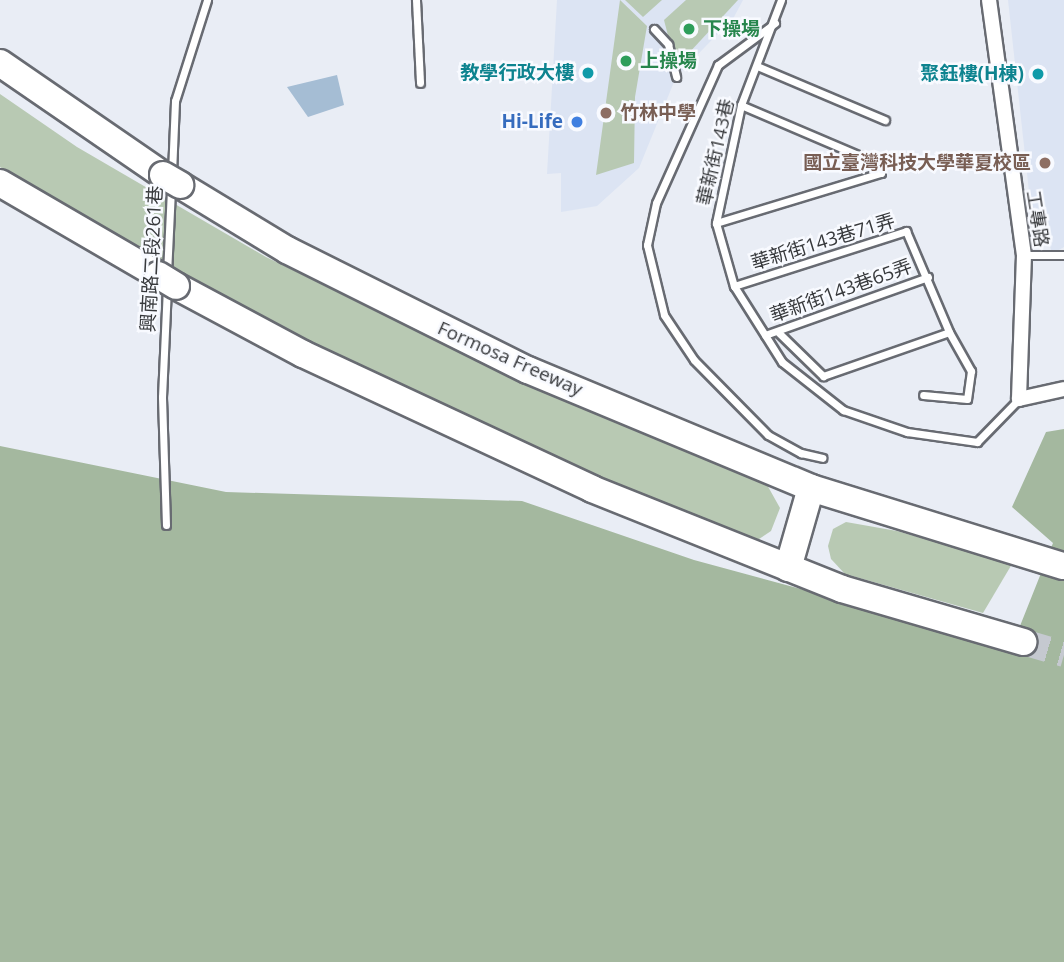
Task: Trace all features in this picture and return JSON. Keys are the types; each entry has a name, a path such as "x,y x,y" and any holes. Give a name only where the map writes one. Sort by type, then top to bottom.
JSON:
{"highway":[{"name":"Formosa Freeway","path":"0,63 172,180 287,250 528,370 811,488 1063,566"},
{"path":"0,183 167,281 303,354 492,445 842,589 1023,642"},
{"path":"788,568 811,488"}],"street":[{"name":"工專路","path":"989,0 1024,255 1018,399"},
{"path":"1018,399 1064,389"}],"lane":[{"name":"興南路二段261巷","path":"166,525 162,397 175,101 207,0"},
{"path":"416,0 420,83"},
{"name":"華新街143巷","path":"781,0 776,23 741,105 716,223 734,286 782,362 843,411 908,432 977,442 1018,399"},
{"path":"776,23 718,65 656,203 647,245 664,315 694,360 768,435 801,453 822,458"},
{"path":"654,29 668,44 676,77"},
{"path":"757,66 886,120"},
{"path":"716,223 881,173 879,164 741,105"},
{"name":"華新街143巷71弄","path":"734,286 906,231 928,276 948,332 971,371 967,400 923,396"},
{"path":"1024,255 1052,258 1064,255"},
{"name":"華新街143巷65弄","path":"765,335 779,333 928,276"},
{"path":"779,333 823,376 948,332"}],"shaded area":[{"name":"竹林中學","path":"557,0 743,0 734,17 676,77 639,168 597,206 561,212 561,173 547,174"},
{"name":"國立臺灣科技大學華夏校區","path":"1008,0 1064,0 1064,247 1052,254 1047,234 1032,219"}],"green space":[{"name":"上操場","path":"620,0 647,26 635,97 634,163 596,175"},
{"path":"625,0 662,0 643,17"},
{"name":"下操場","path":"686,0 738,0 676,67 664,20"},
{"path":"0,94 77,147 266,257 490,365 766,483 780,508 771,531 759,539 746,539 525,446 296,338 78,217 0,167"},
{"path":"1064,429 1064,962 0,962 0,446 226,492 522,501 694,560 1012,646 1053,543 1012,507 1046,432"},
{"path":"846,522 897,531 1012,564 983,613 845,574 831,559 828,546 833,529"}],"water":[{"path":"337,75 344,105 308,117 287,87"}],"tunnel":[{"path":"1023,642 1064,654"}],"place":[{"name":"下操場","path":"689,29"},
{"name":"上操場","path":"626,61"},
{"name":"教學行政大樓","path":"588,73"},
{"name":"聚鈺樓(H棟)","path":"1038,74"},
{"name":"竹林中學","path":"606,113"},
{"name":"Hi-Life","path":"577,122"},
{"name":"國立臺灣科技大學華夏校區","path":"1045,163"}]}
